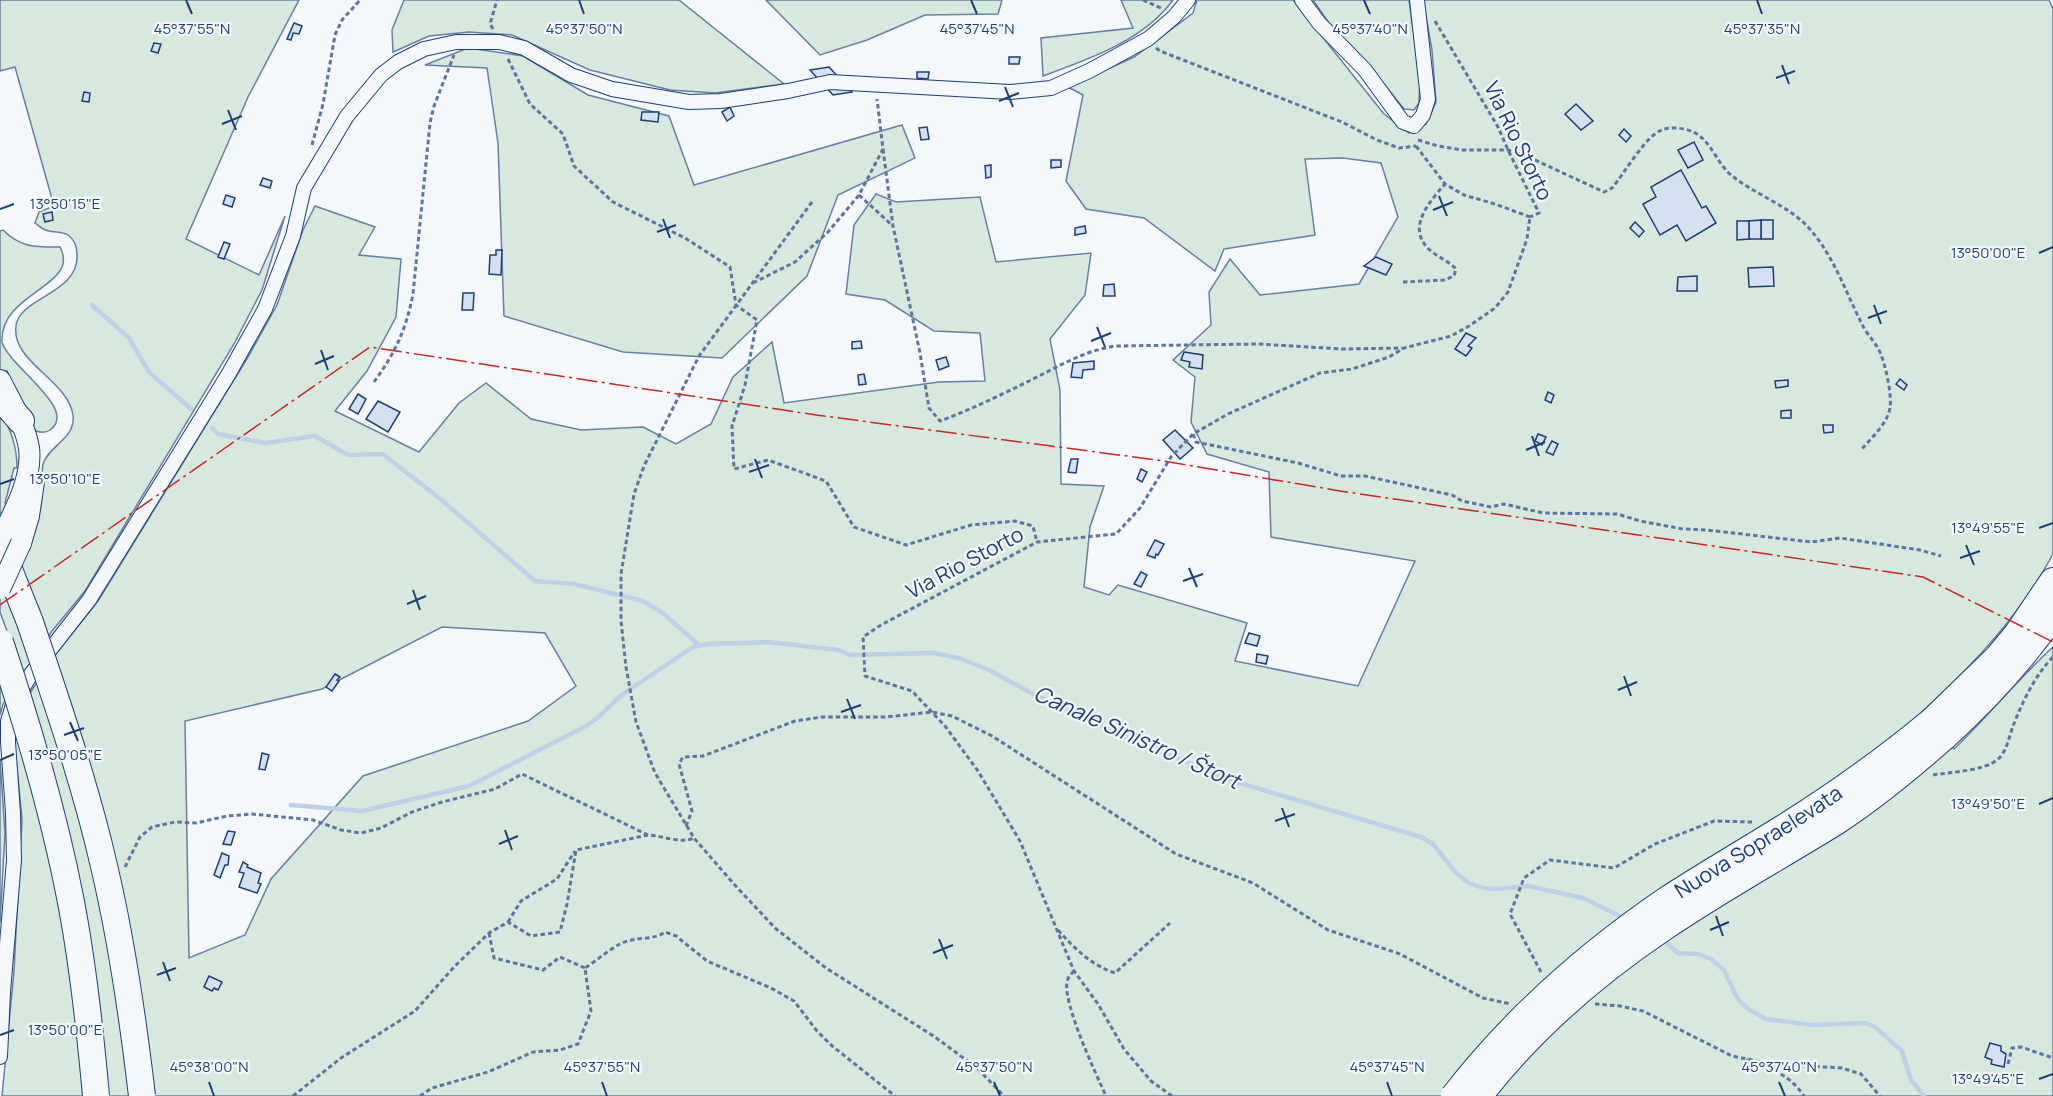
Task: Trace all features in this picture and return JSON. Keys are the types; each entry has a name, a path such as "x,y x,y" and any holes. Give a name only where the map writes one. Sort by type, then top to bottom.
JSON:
{"highway":[{"path":"0,397 21,421"},
{"path":"11,545 30,622 69,737 104,866 129,996 142,1096"},
{"name":"Nuova Sopraelevata","path":"1479,1096 1523,1044 1558,1010 1608,969 1661,929 1838,820 1881,790 1938,729 2017,634 2053,581"},
{"name":"Nuova Sopraelevata","path":"1454,1096 1490,1051 1518,1021 1624,930 1714,869 1780,830 1859,778 1894,752 1970,713 2013,669 2053,615"},
{"path":"0,642 37,756 70,896 88,1013 96,1096"}],"main road":[{"path":"0,380 21,421 34,468 29,516 11,545 0,589"},
{"path":"0,540 22,494 27,474 29,449"}],"street":[{"path":"0,1057 14,860 8,742 8,721 13,705 31,674 89,600 244,346 265,309 293,236 304,188 347,116 381,75 399,62 424,49 456,42 499,42 524,48 571,75 612,89 689,102 721,101 788,91 830,81 1010,92 1051,88 1148,39 1174,17 1188,0"},
{"path":"1302,0 1319,23 1365,70 1403,122 1414,126 1423,115 1428,99 1417,0"}],"path":[{"path":"311,147 323,104 335,35 342,20 360,0"},
{"path":"497,0 490,24 530,104 563,134 574,166 613,202 685,238 730,267 736,305 757,320 745,386 732,426 734,469 768,460 826,481 854,527 906,545 971,525 1015,521 1033,526 1037,542"},
{"path":"1143,0 1158,6 1174,17"},
{"name":"Via Rio Storto","path":"1172,1096 1151,1081 1124,1049 1116,1032 1074,971 1020,841 978,771 945,726 912,691 865,676 863,637 881,625 1037,542 1116,534 1140,508 1171,457 1193,434 1228,414 1320,373 1352,369 1389,357 1404,348 1451,336 1495,308 1508,292 1527,239 1530,218 1539,213 1498,127 1434,20"},
{"path":"1148,39 1160,51 1342,122 1377,140 1399,148 1416,146 1445,184 1464,195 1530,218"},
{"path":"374,382 391,358 409,316 430,123 441,88 453,61 456,42"},
{"path":"875,83 893,226 920,353 929,408 940,421 970,410 1069,359 1096,349 1115,346 1258,344 1343,349 1404,348"},
{"path":"1416,139 1462,150 1508,150 1522,154 1604,192 1612,188 1648,141 1661,130 1678,128 1694,131 1706,139 1730,174 1801,220 1815,234 1842,280 1865,328 1881,353 1890,408 1886,420 1862,449"},
{"path":"751,284 795,262 828,232 859,195 883,149"},
{"path":"1403,282 1444,280 1454,276 1456,269 1450,262 1426,246 1421,236 1420,225 1423,214 1445,184"},
{"path":"859,195 893,226"},
{"path":"812,202 699,356 644,466 634,494 621,574 621,621 626,667 636,722 655,773 694,838 775,928 826,968 935,1037 977,1068 1004,1096"},
{"path":"1193,434 1196,442 1298,462 1341,476 1365,476 1452,495 1462,501 1491,507 1504,504 1543,513 1617,514 1683,529 1811,542 1840,538 1920,550 1941,556"},
{"path":"686,826 692,812 679,764 683,757 703,756 795,721 822,717 886,717 932,712 952,716 992,736 1176,854 1253,883 1328,930 1400,954 1483,998 1512,1004"},
{"path":"124,869 140,837 152,827 175,822 196,823 227,816 252,814 313,820 361,834 381,828 412,812 495,789 522,774 648,835"},
{"path":"293,1096 341,1058 416,1011 454,967 489,933 508,922 521,901 557,879 576,850 648,835 662,835 685,842 694,838"},
{"path":"508,922 531,936 560,932 576,850"},
{"path":"1524,878 1510,914 1542,973"},
{"path":"1056,929 1076,950 1101,968 1115,973 1170,923"},
{"path":"585,968 620,944 636,938 658,937 665,932 676,936 707,961 771,988 794,1001 824,1038 895,1096"},
{"path":"489,933 494,958 543,970 560,957 585,968"},
{"path":"420,1096 432,1088 488,1072 533,1052 560,1050 578,1044 591,1011 585,968"},
{"path":"1074,971 1066,983 1069,1000 1079,1034 1106,1096"},
{"path":"1590,1003 1643,1011 1732,1056 1784,1074 1796,1084 1804,1096"},
{"path":"2008,1064 2012,1048 2021,1047 2053,1058"},
{"path":"1732,1056 1772,1064 1842,1068 1861,1074 1880,1096"}],"shaded area":[{"path":"0,0 299,0 248,97 186,239 259,275 285,216 262,290 234,344 85,591 52,631 3,704 0,715 0,634 7,631 0,612 0,583 40,617 0,511 0,411 13,438 17,460 17,468 14,468 5,503 25,553 40,511 43,464 46,457 70,430 73,415 61,391 22,350 17,339 16,326 20,316 27,308 60,287 69,278 75,267 77,248 68,235 45,229 35,223 39,212 54,206 15,67 0,71"},
{"path":"404,0 679,0 784,84 715,93 670,90 590,70 512,35 469,32 429,36 393,52 392,30"},
{"path":"766,0 1002,0 998,14 925,15 867,40 820,55"},
{"path":"1121,0 1173,0 1161,14 1131,38 1043,76 1041,38 1133,28"},
{"path":"1197,0 1293,0 1384,114 1409,133 1426,124 1436,102 1432,50 1423,0 2049,0 2053,9 2053,554 2026,598 1995,638 1924,710 1954,749 2053,647 2053,1096 2,1096 14,971 22,819 14,737 25,701 51,660 98,601 248,357 277,305 303,230 315,206 375,227 359,255 401,259 396,317 367,371 335,411 419,452 459,403 486,383 531,419 581,430 643,427 676,444 711,424 733,377 772,342 784,403 939,382 985,381 980,333 934,331 885,300 846,294 854,225 876,194 896,202 980,197 996,262 1091,253 1085,295 1050,339 1060,390 1061,484 1104,486 1090,527 1084,587 1109,595 1118,585 1247,623 1235,661 1358,686 1415,561 1271,537 1269,472 1207,454 1191,422 1195,377 1173,360 1211,325 1209,292 1230,259 1260,295 1359,284 1398,217 1381,163 1343,158 1305,159 1315,235 1224,249 1215,271 1144,218 1086,209 1066,181 1083,95 1068,87 1134,57 1193,13","holes":["442,627 545,633 576,686 528,721 363,776 271,879 245,935 189,958 185,721 322,689"]},
{"path":"1313,0 1409,0 1420,80 1419,103 1414,110 1404,109 1364,59 1329,23"},
{"path":"468,48 523,56 588,95 669,116 694,185 902,125 915,158 838,195 807,276 722,358 623,352 504,316 498,143 487,68 425,65"},
{"path":"3,230 23,243 60,247 63,260 60,272 13,311 5,325 2,342 7,352 40,388 56,411 57,421 46,432 33,430 7,371 0,376 0,231"},
{"path":"0,759 5,833 0,923"}],"building":[{"path":"294,23 302,26 299,34 293,33 291,40 287,39"},
{"path":"154,43 161,44 158,53 151,51"},
{"path":"1009,57 1020,57 1019,64 1009,64"},
{"path":"829,67 852,92 833,95 810,70"},
{"path":"917,72 929,72 928,79 917,78"},
{"path":"84,92 90,93 89,102 82,101"},
{"path":"1576,104 1593,121 1581,130 1565,114"},
{"path":"730,107 734,116 727,121 722,112"},
{"path":"642,112 659,112 658,122 641,120"},
{"path":"927,127 929,139 921,140 919,128"},
{"path":"1624,129 1631,136 1626,142 1619,135"},
{"path":"1694,142 1703,160 1688,168 1678,150"},
{"path":"1051,160 1061,160 1061,167 1051,168"},
{"path":"991,165 991,177 986,178 985,166"},
{"path":"1681,170 1702,208 1706,206 1716,223 1686,241 1677,225 1660,235 1643,204 1656,197 1651,187"},
{"path":"263,178 272,181 270,188 260,185"},
{"path":"226,195 235,198 232,207 223,204"},
{"path":"52,212 53,220 45,222 43,214"},
{"path":"1761,220 1773,220 1773,239 1761,239"},
{"path":"1761,220 1761,239 1749,239 1749,221"},
{"path":"1737,221 1749,221 1749,239 1737,240"},
{"path":"1635,222 1644,231 1639,237 1630,228"},
{"path":"1085,226 1086,233 1075,235 1075,228"},
{"path":"224,242 230,244 224,259 218,257"},
{"path":"496,250 502,250 501,275 489,274 490,255 496,255"},
{"path":"1376,257 1392,264 1386,275 1364,266"},
{"path":"1773,267 1774,286 1749,287 1748,268"},
{"path":"1697,276 1697,291 1677,291 1678,277"},
{"path":"1114,284 1115,296 1103,296 1104,285"},
{"path":"463,293 474,293 473,310 462,310"},
{"path":"1466,333 1476,338 1468,346 1472,348 1466,356 1455,349"},
{"path":"861,341 862,348 852,349 852,342"},
{"path":"1184,352 1203,355 1202,369 1189,367 1190,362 1181,360"},
{"path":"946,357 949,366 939,370 936,360"},
{"path":"1094,361 1094,369 1083,370 1082,378 1071,377 1073,363"},
{"path":"864,374 866,384 859,385 858,375"},
{"path":"1900,379 1907,385 1904,390 1896,384"},
{"path":"1788,380 1788,386 1776,388 1775,381"},
{"path":"1548,392 1554,395 1551,403 1545,400"},
{"path":"358,394 366,399 358,414 349,409"},
{"path":"378,401 400,412 388,432 366,419"},
{"path":"1791,410 1791,418 1781,418 1781,411"},
{"path":"1823,425 1833,425 1833,432 1824,433"},
{"path":"1175,430 1193,448 1180,459 1163,440"},
{"path":"1538,434 1546,437 1542,445 1535,441"},
{"path":"1552,441 1558,444 1553,455 1546,452"},
{"path":"1071,459 1078,459 1076,473 1068,472"},
{"path":"1141,469 1147,472 1142,482 1137,479"},
{"path":"1155,540 1164,544 1155,558 1147,555"},
{"path":"1141,572 1147,575 1141,587 1134,584"},
{"path":"1249,633 1260,636 1257,646 1245,643"},
{"path":"1257,654 1268,656 1266,664 1256,662"},
{"path":"335,674 340,677 332,691 326,687"},
{"path":"262,753 269,755 265,770 259,769"},
{"path":"228,831 235,832 231,845 223,844"},
{"path":"222,853 229,856 228,865 225,865 220,878 214,875"},
{"path":"243,862 248,865 247,867 261,873 258,883 261,884 257,893 239,887 244,873 239,872"},
{"path":"209,976 222,982 218,990 214,988 212,991 204,987"},
{"path":"1990,1043 2001,1046 2001,1051 2006,1054 2004,1067 1991,1064 1992,1060 1985,1057"}],"waterway":[{"path":"92,305 129,338 149,372 191,409"},
{"path":"212,428 218,434 265,443 315,436 348,455 383,454 444,502 535,581 574,584 643,601 664,614 699,645"},
{"name":"Canale Sinistro / Štort","path":"291,805 362,811 469,786 586,726 623,694 693,647 709,644 768,642 838,650 851,655 933,653 959,658 989,670 1031,693 1226,779 1421,837 1433,844 1457,874 1469,883 1483,888 1496,889 1528,886 1583,898 1626,919"},
{"name":"Canale Sinistro / Štort","path":"1662,939 1678,953 1698,954 1711,959 1724,970 1738,999 1748,1009 1766,1019 1812,1025 1866,1023 1875,1027 1902,1051 1911,1080 1924,1096"}],"power":[{"path":"0,605 370,347 816,415 1157,460 1340,491 1923,577 2053,642"}]}
